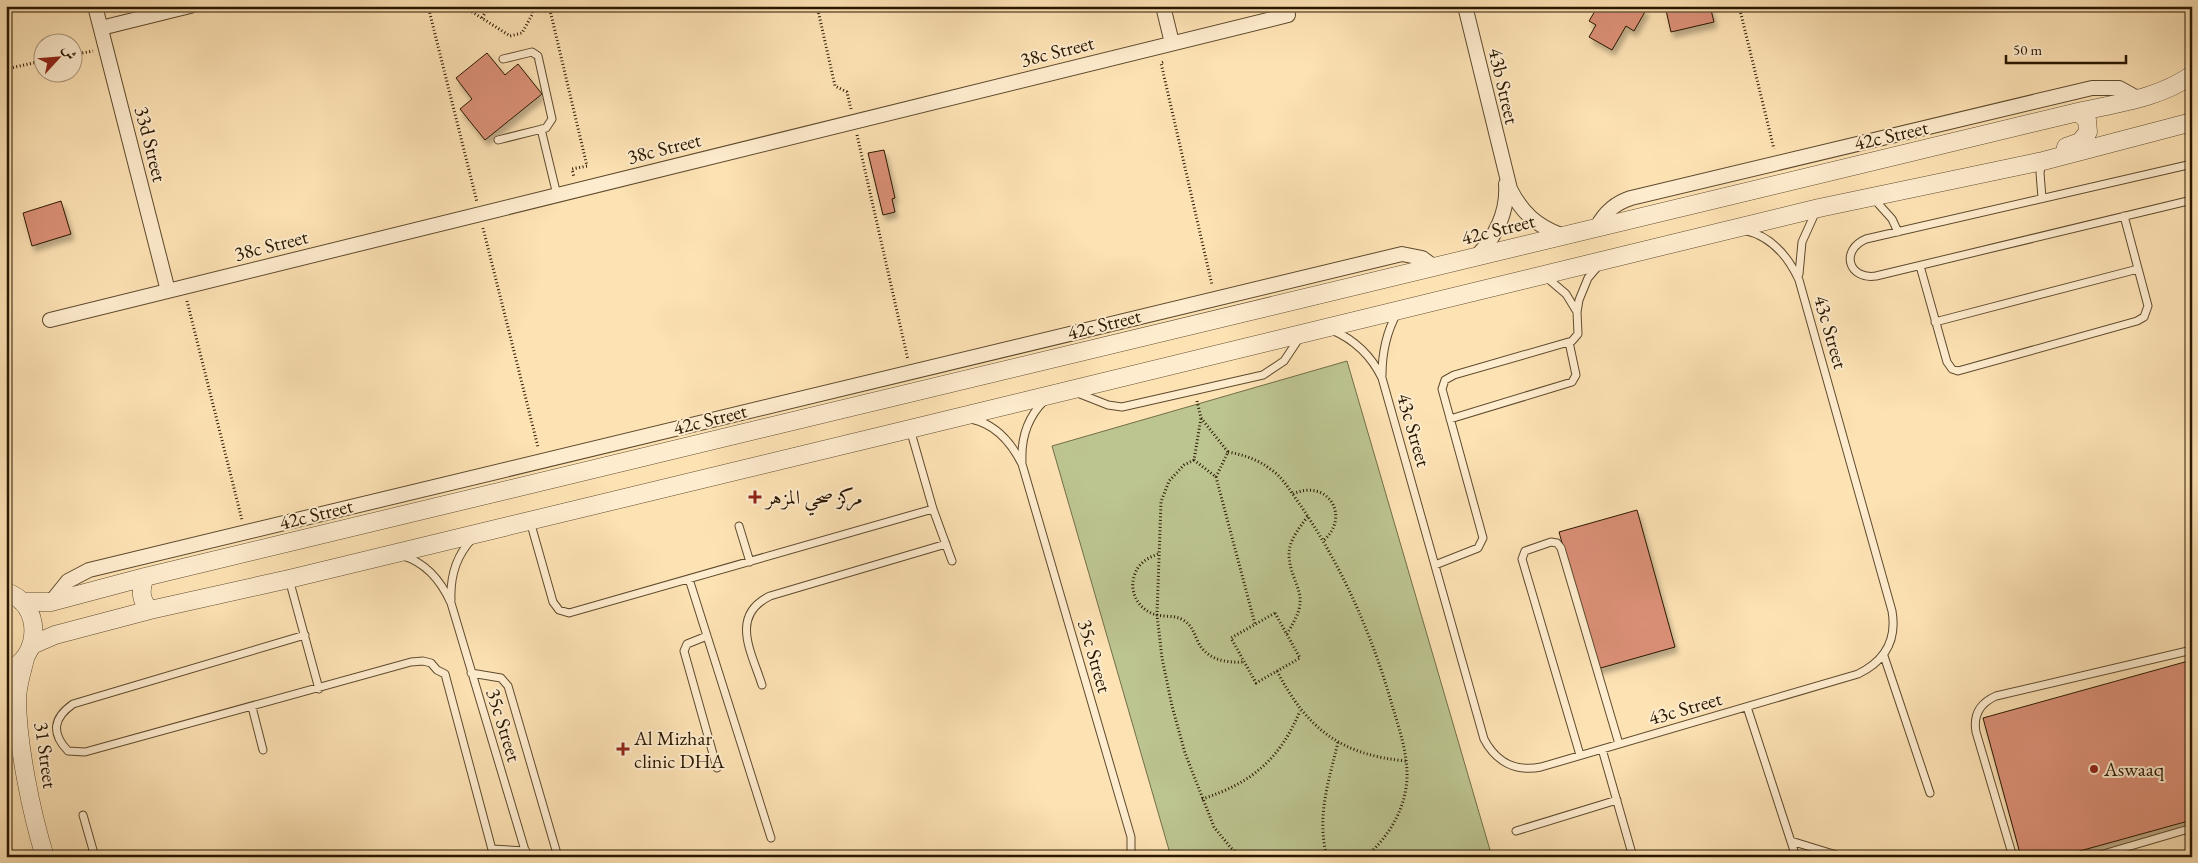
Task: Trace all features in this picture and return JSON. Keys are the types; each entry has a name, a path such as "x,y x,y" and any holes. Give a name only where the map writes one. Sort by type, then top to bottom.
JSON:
{"street":[{"name":"33d Street","path":"95,6 168,292"},
{"path":"100,28 190,6"},
{"path":"1163,6 1172,44"},
{"name":"43b Street","path":"1465,6 1507,190 1501,219 1495,233 1477,256"},
{"name":"38c Street","path":"50,320 1288,15"},
{"name":"42c Street","path":"11,594 40,603 51,602 145,577 1561,235 2078,112 2145,98 2173,87 2192,75"},
{"path":"1597,227 1607,212 1622,201 2092,88 2119,88 2145,98 2192,88"},
{"path":"2042,161 2050,153 2080,142 2085,138 2089,126 2087,120 2078,112"},
{"path":"6,671 13,669 29,652 55,635 150,610 477,534 1735,228 1819,208 2042,161 2192,122"},
{"name":"43b Street","path":"1505,176 1510,189 1525,213 1548,230 1561,235"},
{"path":"51,602 68,581 81,573 245,533 1402,254 1422,258 1433,266"},
{"path":"145,577 142,586 142,596 150,610"},
{"name":"31 Street","path":"11,594 31,615 35,630 17,695 20,738 38,835 45,857"}],"lane":[{"path":"498,140 541,130 550,124 552,114 538,56 532,52 503,59"},
{"path":"541,130 557,195"},
{"path":"2042,161 2040,180 2042,198"},
{"path":"2192,164 1859,242 1853,248 1850,255 1851,263 1854,270 1860,276 1868,278 2192,200"},
{"path":"1872,197 1892,219 1898,232"},
{"name":"43c Street","path":"1799,280 1798,267 1802,242 1811,218 1819,208"},
{"path":"1920,266 1948,365 1952,370 1958,371 2141,319 2146,314 2148,306 2124,216"},
{"name":"43c Street","path":"1327,327 1350,339 1360,347 1369,356 1382,378 1484,739 1489,748 1503,762 1522,768 1541,767 1858,674 1868,669 1884,656 1893,633 1892,611 1799,280 1788,258 1770,241 1747,230 1735,228"},
{"path":"1435,565 1478,548 1482,538 1442,389 1445,380 1449,377 1569,342 1578,334 1576,312 1583,289 1588,278 1603,260"},
{"path":"1935,322 2138,268"},
{"path":"1542,275 1566,294 1576,312"},
{"name":"43c Street","path":"1382,378 1385,343 1399,310"},
{"path":"1070,390 1108,405 1122,407 1263,375 1284,361 1302,333"},
{"path":"1450,418 1572,382 1576,375 1569,342"},
{"name":"35c Street","path":"1050,395 1039,406 1024,434 1021,449 1022,464 1131,837 1131,857"},
{"name":"35c Street","path":"960,417 986,424 998,431 1008,440 1022,464"},
{"path":"910,429 933,508 952,561"},
{"path":"530,521 546,582 555,607 564,613 569,613 689,580 933,508"},
{"path":"739,526 750,562"},
{"name":"35c Street","path":"451,603 453,572 459,558 477,534"},
{"path":"1580,755 1522,559 1525,551 1552,542 1557,543 1560,548 1619,744"},
{"path":"762,686 746,632 746,621 751,610 759,601 770,596 946,544"},
{"name":"35c Street","path":"394,554 416,562 435,576 444,588 451,603 527,854"},
{"path":"289,579 319,689"},
{"path":"689,580 771,838"},
{"path":"305,635 73,704 61,712 56,726 60,742 68,751 85,752 423,661 431,663 437,670 445,674 493,853 527,854"},
{"path":"707,636 687,644 684,651 717,768"},
{"path":"2013,857 1976,732 1975,723 1981,706 1996,696 2192,650"},
{"path":"1884,656 1930,793"},
{"path":"472,673 501,678 508,686 558,857"},
{"path":"252,707 263,750"},
{"path":"1747,707 1796,857"},
{"path":"1602,749 1633,857"},
{"path":"1516,831 1617,800"},
{"path":"82,815 95,857"},
{"path":"2093,857 2192,828"},
{"path":"1791,841 1843,857"}],"path":[{"path":"428,6 541,462"},
{"path":"463,6 510,36 522,33 534,13 531,7"},
{"path":"482,18 490,6"},
{"path":"549,6 587,166 572,169 577,190"},
{"path":"816,6 835,86 847,92 911,373"},
{"path":"1739,6 1778,164"},
{"path":"1172,44 1176,59 1161,63 1212,287 1227,283 1230,296"},
{"path":"82,53 106,48"},
{"path":"6,69 32,64"},
{"path":"184,287 245,533"},
{"path":"1194,391 1201,418 1228,452 1250,457 1263,463 1284,482 1293,494 1323,541 1356,604 1375,649 1396,718 1406,761 1407,779 1404,798 1398,815 1384,838 1366,857"},
{"path":"1201,418 1194,460 1176,473 1164,492 1161,502 1157,615 1162,658 1172,706 1185,753 1214,827 1231,848 1242,857"},
{"path":"1216,477 1228,452"},
{"path":"1194,460 1216,477 1255,624"},
{"path":"1293,494 1310,490 1326,496 1332,502 1336,519 1330,535 1323,541"},
{"path":"1287,634 1298,613 1301,600 1290,568 1288,552 1293,536 1308,516"},
{"path":"1158,554 1143,562 1137,568 1132,584 1136,600 1149,612 1157,615 1178,617 1184,620 1193,630 1203,650 1213,658 1231,663 1244,662"},
{"path":"1275,613 1300,658 1256,683 1230,638 1255,624 1275,613"},
{"path":"1277,671 1300,711 1318,728 1338,742 1382,759 1406,761"},
{"path":"1202,799 1243,782 1262,768 1278,752 1291,732 1300,711"},
{"path":"1327,857 1323,836 1324,795 1338,742"}],"green space":[{"path":"1347,361 1492,857 1171,857 1052,446"}],"building":[{"path":"1598,6 1639,6 1646,10 1634,31 1626,26 1612,50 1589,37 1596,25 1589,21"},
{"path":"1665,6 1710,6 1714,22 1671,32"},
{"path":"487,53 505,75 518,64 542,94 485,140 460,109 472,99 456,78"},
{"path":"884,150 895,198 892,199 895,212 883,215 868,153"},
{"path":"61,201 71,234 32,246 23,213"},
{"path":"1637,510 1675,647 1597,669 1559,532"},
{"name":"Aswaaq","path":"2192,660 2192,820 2058,857 2021,857 1983,718"}],"place":[{"name":"مركز صحي المزهر","path":"755,497"},
{"name":"Al Mizhar clinic DHA","path":"623,749"},
{"name":"Aswaaq","path":"2094,769"}]}
